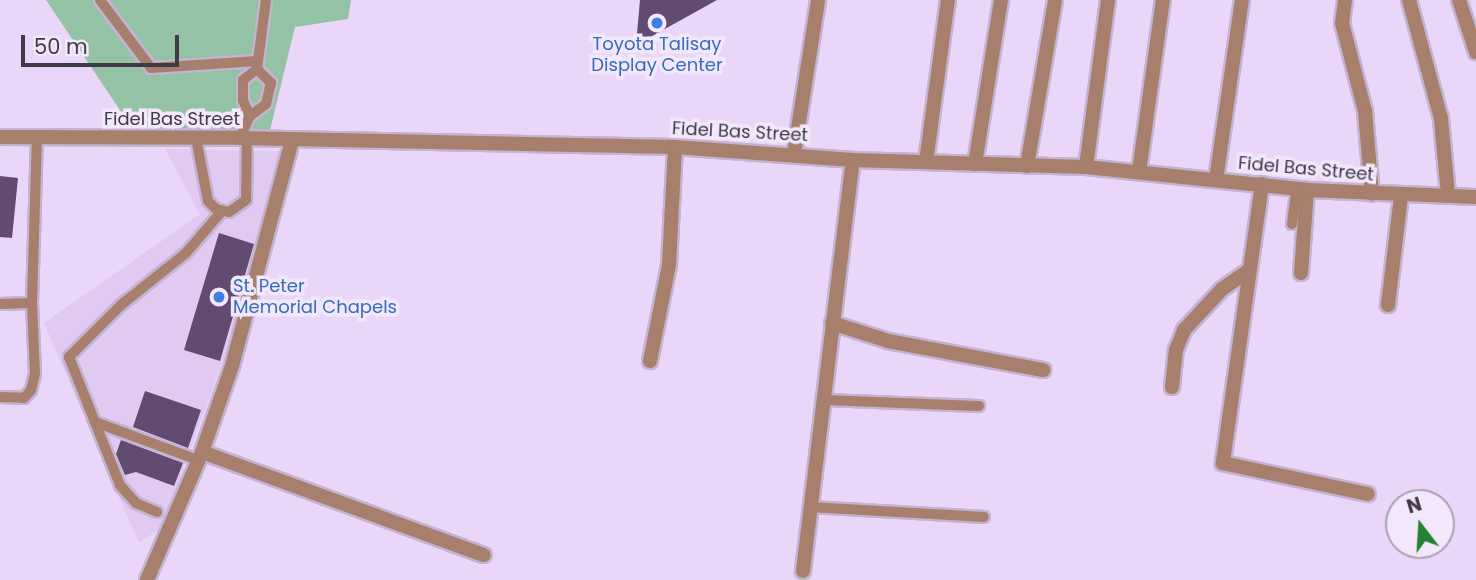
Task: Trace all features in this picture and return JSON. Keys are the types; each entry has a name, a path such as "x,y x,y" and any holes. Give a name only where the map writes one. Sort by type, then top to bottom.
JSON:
{"street":[{"path":"794,154 818,0"},
{"path":"926,162 948,0"},
{"path":"975,164 1001,0"},
{"path":"1027,166 1055,0"},
{"path":"1086,167 1108,0"},
{"path":"1139,172 1163,0"},
{"path":"1216,180 1242,0"},
{"path":"1345,0 1342,23 1365,111 1372,194"},
{"path":"1409,0 1441,119 1448,195"},
{"path":"1460,0 1476,52"},
{"name":"Fidel Bas Street","path":"0,137 244,138 675,147 853,160 1086,167 1301,189 1401,196 1476,197"},
{"path":"147,580 200,456 232,366 292,140"},
{"path":"650,361 669,265 675,147"},
{"path":"803,571 853,160"},
{"path":"1262,184 1223,463 1368,494"},
{"path":"1301,189 1301,273"},
{"path":"1388,304 1401,196"},
{"path":"1172,387 1176,349 1184,330 1222,289 1248,271"},
{"path":"832,323 888,341 1043,370"},
{"path":"200,456 484,555"}],"lane":[{"path":"100,0 151,68 257,65"},
{"path":"250,116 243,100 243,80 257,65 266,0"},
{"path":"196,138 206,196 212,205 222,211 236,210 246,200 244,138 250,116 266,104 271,83 257,65"},
{"path":"0,397 24,398 31,390 35,374 32,303 37,138"},
{"path":"1292,224 1301,189"},
{"path":"157,512 136,503 120,485 69,357 121,305 186,253 222,211"},
{"path":"0,304 32,303"},
{"path":"824,400 979,406"},
{"path":"94,422 200,456"},
{"path":"811,507 984,517"}],"shaded area":[{"path":"165,149 284,151 234,330 162,527 139,543 44,323 200,214"}],"green space":[{"path":"46,0 351,0 348,19 295,27 270,130 132,128"}],"building":[{"name":"Toyota Talisay Display Center","path":"640,0 717,0 636,45"},
{"path":"0,176 18,178 12,238 0,237"},
{"name":"St. Peter Memorial Chapels","path":"219,233 254,244 220,361 184,350"},
{"path":"145,391 201,410 188,448 133,427"},
{"path":"121,440 183,463 174,486 136,472 125,475 116,454"}],"place":[{"name":"Toyota Talisay Display Center","path":"657,23"},
{"name":"St. Peter Memorial Chapels","path":"219,297"}]}
